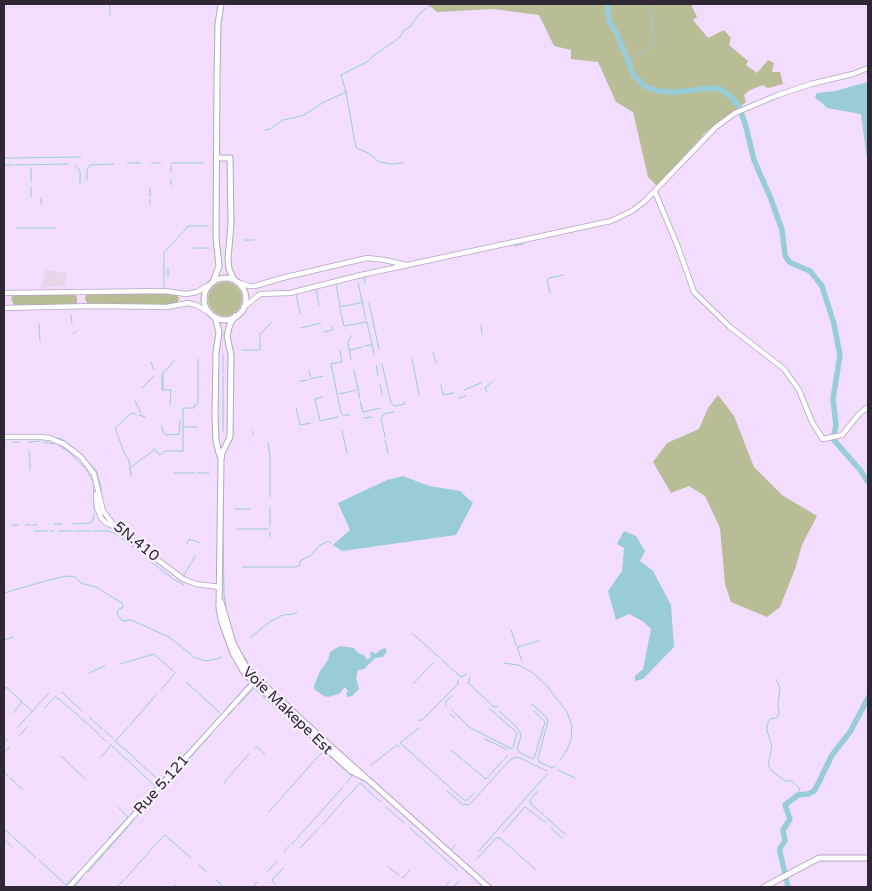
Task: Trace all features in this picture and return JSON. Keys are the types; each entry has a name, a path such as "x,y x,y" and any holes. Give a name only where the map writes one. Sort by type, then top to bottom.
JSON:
{"main road":[{"path":"210,313 204,301 204,296 219,266 216,237 216,158 217,54 221,4"},
{"path":"221,460 222,453 230,437 231,355 227,336 230,324 235,316 260,294 290,292 611,221 632,211 655,192 716,127 735,114 796,89 853,74 868,68"},
{"path":"216,158 230,158 231,225 228,258 229,269 245,294 243,308"},
{"path":"655,192 678,246 694,292 730,327 784,369 798,390 812,422 823,439 842,435 855,419 868,408"},
{"path":"4,293 164,291 186,294 197,292 223,278 255,286 367,258 408,266"},
{"path":"4,308 84,306 167,307 188,302 215,317 226,319 235,316"},
{"path":"215,317 219,332 216,353 216,432 221,460"},
{"name":"5N.410","path":"4,437 41,437 57,441 81,457 94,474 103,511 116,528 183,579 196,584 220,587"},
{"name":"Voie Makepe Est","path":"221,460 220,599 231,644 255,681 488,887"},
{"name":"Rue 5.121","path":"69,887 255,681"},
{"path":"764,887 822,858 868,858"}],"shaded area":[{"path":"427,4 691,4 697,17 693,20 708,38 724,30 731,38 729,45 748,61 746,65 757,73 768,60 774,63 772,72 780,72 783,84 768,88 763,85 750,90 744,95 746,102 705,133 657,186 648,177 633,112 616,102 598,62 571,59 571,50 554,46 539,15 493,9 437,12"},
{"path":"868,82 868,167 861,114 827,108 815,96 817,93 835,91"},
{"path":"45,270 66,273 65,283 67,285 41,288"},
{"path":"225,282 232,283 237,287 241,292 241,306 237,311 232,315 225,316 218,315 213,311 209,306 208,299 209,292 213,287 218,283"},
{"path":"92,292 174,292 179,298 178,302 171,306 88,305 85,299 86,295"},
{"path":"15,293 72,293 77,297 77,303 75,306 17,307 11,298"},
{"path":"718,395 734,416 754,467 782,495 817,516 802,545 780,607 767,617 731,602 725,584 720,528 705,496 689,486 671,493 653,462 667,443 699,429 708,408"},
{"path":"403,476 429,486 460,491 473,503 456,535 342,551 333,545 350,530 338,503 387,480"},
{"path":"624,531 636,536 645,551 640,561 653,571 671,605 674,647 643,679 635,681 635,676 643,669 651,629 644,622 629,614 616,620 608,591 622,571 624,548 617,544"},
{"path":"340,646 354,648 358,653 364,655 367,660 371,657 370,651 376,654 385,648 387,651 383,657 375,658 364,669 358,670 356,678 359,689 352,696 348,697 346,694 348,691 345,687 339,694 328,697 324,696 315,690 314,686 320,671 328,660 330,652"}],"waterway":[{"path":"110,4 110,15"},
{"path":"265,130 270,129 283,120 302,116 324,102 346,92 341,75 367,62 395,41 404,30 410,27 419,14 432,4"},
{"path":"607,4 609,21 616,32 634,76 646,87 658,91 675,92 713,88 722,90 739,107 754,160 782,230 785,255 789,262 810,271 822,286 834,324 840,355 833,399 836,425 833,439 861,471 868,482"},
{"path":"627,60 651,48 655,39 648,4"},
{"path":"346,92 356,148 368,153 379,162 403,163"},
{"path":"7,158 81,157"},
{"path":"127,163 140,163"},
{"path":"152,163 160,163"},
{"path":"171,163 190,163"},
{"path":"191,163 203,163"},
{"path":"16,165 68,164"},
{"path":"87,180 87,169 90,165 114,164"},
{"path":"4,165 14,165"},
{"path":"75,165 80,171 80,185"},
{"path":"171,166 171,172"},
{"path":"31,168 31,182"},
{"path":"171,179 171,185"},
{"path":"31,187 31,197"},
{"path":"150,188 150,196"},
{"path":"41,198 41,204"},
{"path":"150,199 150,205"},
{"path":"185,230 188,226 208,226"},
{"path":"17,228 56,228"},
{"path":"164,279 164,252 185,230"},
{"path":"244,240 254,240"},
{"path":"514,246 523,244"},
{"path":"193,248 210,248"},
{"path":"168,268 168,277"},
{"path":"550,293 547,281 549,278 563,275"},
{"path":"365,283 364,278 366,278"},
{"path":"164,280 164,287"},
{"path":"358,283 366,319"},
{"path":"336,284 340,306"},
{"path":"316,289 319,305"},
{"path":"296,293 300,314"},
{"path":"355,304 362,302"},
{"path":"369,303 379,349"},
{"path":"340,307 354,304"},
{"path":"340,309 344,326 367,322 374,354"},
{"path":"71,315 72,323"},
{"path":"260,350 260,334 271,323"},
{"path":"301,328 321,323"},
{"path":"39,324 40,341"},
{"path":"481,325 482,334"},
{"path":"324,332 333,330 332,326"},
{"path":"73,334 76,331"},
{"path":"351,359 348,342 352,335"},
{"path":"365,346 371,345"},
{"path":"350,350 362,347"},
{"path":"242,350 258,350"},
{"path":"340,350 341,357"},
{"path":"433,352 436,363"},
{"path":"223,354 223,373"},
{"path":"341,358 342,362 331,364 341,413 350,415"},
{"path":"153,448 160,455 165,451 183,451 183,408 194,408 198,404 198,359"},
{"path":"412,359 419,394"},
{"path":"163,373 175,360"},
{"path":"151,362 154,370"},
{"path":"382,364 391,403 395,406 405,404 404,402"},
{"path":"376,365 378,375"},
{"path":"309,370 310,376"},
{"path":"354,370 360,399"},
{"path":"163,374 163,389"},
{"path":"162,375 162,390 171,390 170,405"},
{"path":"142,388 154,376"},
{"path":"223,376 223,431"},
{"path":"310,379 323,376"},
{"path":"300,381 308,380"},
{"path":"487,392 485,388 493,381"},
{"path":"464,390 481,383"},
{"path":"380,384 382,394"},
{"path":"441,385 442,391"},
{"path":"349,392 355,390"},
{"path":"339,394 348,392"},
{"path":"443,392 443,395 454,393"},
{"path":"459,398 466,396"},
{"path":"322,397 315,399 320,421 338,417"},
{"path":"135,401 141,413"},
{"path":"360,401 363,412 380,408"},
{"path":"296,407 300,425 311,423"},
{"path":"385,437 381,418 384,414 394,412"},
{"path":"131,476 129,460 125,455 115,428 131,413 136,414"},
{"path":"139,415 145,417"},
{"path":"364,418 372,417"},
{"path":"162,426 162,430 166,435 179,434 180,421"},
{"path":"183,427 197,427"},
{"path":"342,430 347,453"},
{"path":"42,435 62,439 82,455"},
{"path":"385,440 388,453"},
{"path":"29,442 40,441"},
{"path":"13,442 19,442"},
{"path":"44,442 54,444"},
{"path":"268,443 270,497"},
{"path":"59,446 68,451 85,468"},
{"path":"131,467 154,450"},
{"path":"29,451 30,460"},
{"path":"84,457 96,470 101,493"},
{"path":"30,460 30,470"},
{"path":"86,469 93,482"},
{"path":"174,473 194,473"},
{"path":"197,473 209,473"},
{"path":"93,486 94,493"},
{"path":"223,490 223,530"},
{"path":"94,500 94,510"},
{"path":"270,507 270,526"},
{"path":"235,509 250,509"},
{"path":"72,524 90,523 93,520 94,514"},
{"path":"54,524 62,524"},
{"path":"12,525 18,525"},
{"path":"26,525 31,525"},
{"path":"117,526 123,530"},
{"path":"237,529 268,529"},
{"path":"34,531 47,531"},
{"path":"59,531 73,531"},
{"path":"76,531 91,531"},
{"path":"93,531 108,531 116,534 149,559"},
{"path":"126,532 133,538"},
{"path":"223,532 226,609"},
{"path":"270,532 270,537"},
{"path":"187,544 189,539 200,543"},
{"path":"243,567 299,566 301,560 310,556 319,546 328,541 331,543"},
{"path":"183,577 195,556"},
{"path":"150,561 171,577"},
{"path":"4,593 66,576 75,577 81,583 96,587 122,603 123,607 117,613 122,621 131,620 169,637 194,657 205,661 222,657"},
{"path":"172,578 184,585"},
{"path":"251,637 271,621 283,615 294,614 297,611"},
{"path":"511,630 516,645"},
{"path":"412,633 440,658"},
{"path":"4,640 13,637"},
{"path":"522,661 517,647 539,641"},
{"path":"237,644 239,649"},
{"path":"120,664 154,654 173,671"},
{"path":"242,654 255,673"},
{"path":"442,660 461,677 467,674"},
{"path":"413,684 433,663"},
{"path":"504,663 518,665 532,672 547,686 567,712 572,726 571,740 560,760"},
{"path":"89,673 105,666"},
{"path":"161,690 175,673"},
{"path":"470,677 468,683 494,707 498,706"},
{"path":"776,679 780,688 779,714 776,718 770,719 767,725 772,746 768,765 774,773 786,781 792,781 800,790 798,795"},
{"path":"418,720 422,720 458,684 458,680"},
{"path":"186,682 220,713"},
{"path":"224,711 249,683"},
{"path":"4,690 6,687 32,711"},
{"path":"239,704 254,688 268,701"},
{"path":"62,692 75,705"},
{"path":"17,728 49,693"},
{"path":"130,725 156,695"},
{"path":"446,706 446,701 452,696"},
{"path":"45,708 55,697 60,700"},
{"path":"788,887 780,852 780,848 785,841 783,830 790,819 785,805 798,795 814,791 832,755 850,732 868,698"},
{"path":"61,701 73,711"},
{"path":"13,713 22,702"},
{"path":"269,702 319,746"},
{"path":"532,704 548,721 538,758 539,762 552,768 555,766"},
{"path":"76,705 82,711"},
{"path":"229,715 234,709"},
{"path":"490,709 517,733 513,748"},
{"path":"452,710 469,727 512,749"},
{"path":"499,711 512,723"},
{"path":"534,711 545,722 534,758"},
{"path":"74,712 99,734"},
{"path":"450,714 455,718"},
{"path":"163,778 220,716"},
{"path":"94,721 102,729"},
{"path":"513,723 520,732 521,737 517,748 519,752 533,759"},
{"path":"20,735 27,727"},
{"path":"128,727 115,741 136,759"},
{"path":"419,728 400,743 464,800 468,800 474,793"},
{"path":"107,733 113,738"},
{"path":"166,785 212,733"},
{"path":"100,736 106,741"},
{"path":"4,743 8,739"},
{"path":"485,739 508,750"},
{"path":"101,757 111,745 155,786 144,800"},
{"path":"371,765 397,745 399,747"},
{"path":"4,753 9,747"},
{"path":"255,748 257,747 265,754"},
{"path":"451,750 486,779 508,755"},
{"path":"315,760 324,751 352,776 346,783"},
{"path":"225,784 225,781 249,754"},
{"path":"61,756 85,779"},
{"path":"447,791 462,804 469,805 511,759 518,757 547,771"},
{"path":"136,760 160,781"},
{"path":"269,812 314,761"},
{"path":"558,770 575,778"},
{"path":"4,772 8,776"},
{"path":"478,852 547,774"},
{"path":"10,778 23,790"},
{"path":"336,809 360,783 375,797"},
{"path":"292,844 343,787"},
{"path":"538,791 530,800 531,804 565,834"},
{"path":"376,798 381,802"},
{"path":"131,814 141,802"},
{"path":"108,839 128,817 118,807"},
{"path":"386,807 404,823"},
{"path":"503,832 525,807 545,822"},
{"path":"322,825 336,809"},
{"path":"88,872 134,820"},
{"path":"306,842 319,828"},
{"path":"410,828 458,871"},
{"path":"551,828 562,838"},
{"path":"4,829 8,832"},
{"path":"151,849 165,835 191,858"},
{"path":"12,836 36,858"},
{"path":"477,859 496,838 500,838 536,870"},
{"path":"4,839 12,847"},
{"path":"300,848 306,842"},
{"path":"82,869 105,843"},
{"path":"451,851 455,845"},
{"path":"284,852 289,846"},
{"path":"126,878 150,851"},
{"path":"39,860 66,885 81,870"},
{"path":"268,871 277,861"},
{"path":"199,865 207,872"},
{"path":"388,867 399,875"},
{"path":"275,877 283,868"},
{"path":"402,877 410,870"},
{"path":"274,877 272,881 275,884"},
{"path":"74,887 82,878"},
{"path":"117,887 124,880"},
{"path":"216,880 224,887"},
{"path":"444,887 450,881"},
{"path":"454,886 459,881"},
{"path":"253,887 257,882"}]}
